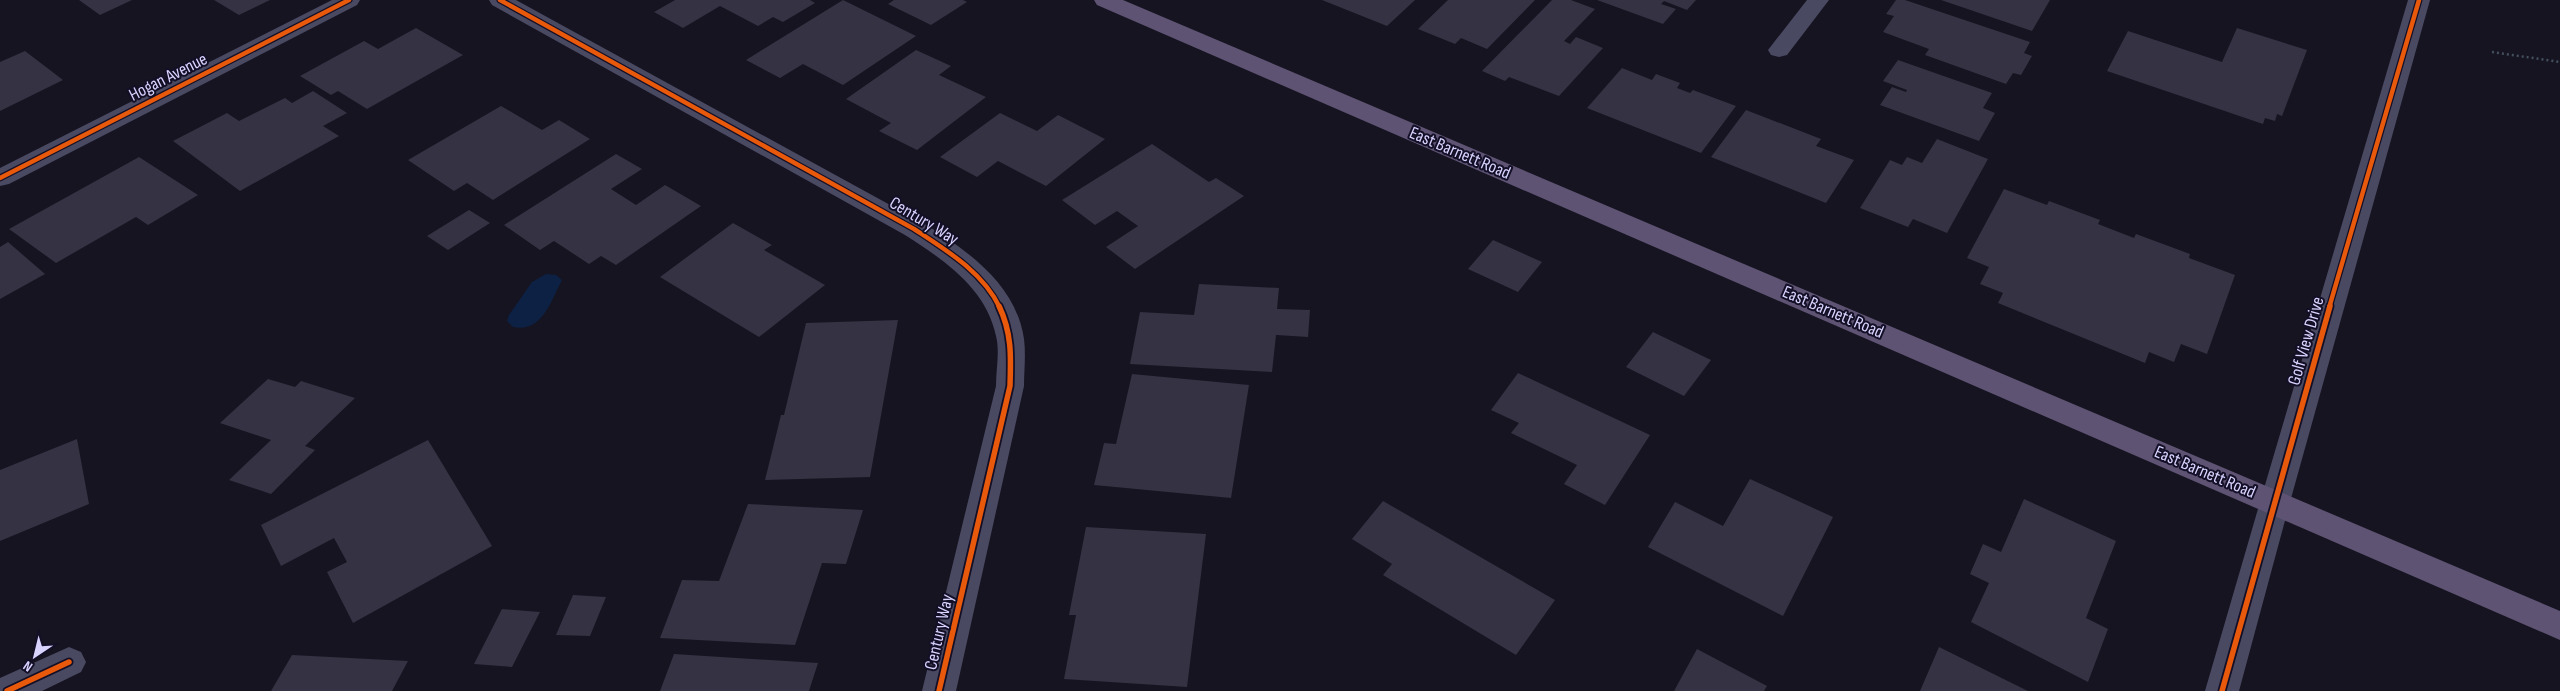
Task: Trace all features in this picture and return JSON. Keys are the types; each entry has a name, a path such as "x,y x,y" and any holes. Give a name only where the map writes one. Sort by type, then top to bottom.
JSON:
{"main road":[{"name":"East Barnett Road","path":"1105,0 2560,626"}],"street":[{"name":"Hogan Avenue","path":"0,178 348,0"},
{"name":"Century Way","path":"500,0 914,229 958,256 995,296 1010,336 1010,386 939,691"},
{"path":"1780,50 1818,0"},
{"name":"Golf View Drive","path":"2222,691 2419,0"},
{"path":"7,691 69,662"}],"path":[{"path":"2492,52 2560,62"}],"water":[{"path":"546,274 556,275 562,280 549,306 544,314 531,325 523,328 513,327 507,321 509,315 532,282"}],"building":[{"path":"79,0 132,0 100,15"},
{"path":"214,0 270,0 239,15"},
{"path":"675,0 810,0 815,3 783,22 773,17 758,26 720,6 683,28 654,12"},
{"path":"843,0 916,36 843,85 803,64 780,78 746,60"},
{"path":"894,0 963,0 967,2 931,25 888,4"},
{"path":"1322,0 1415,0 1387,26"},
{"path":"1448,0 1535,0 1487,49 1461,38 1455,44 1418,29"},
{"path":"1552,0 1571,0 1595,9 1564,41 1570,44 1576,37 1603,48 1559,96 1509,77 1505,81 1482,71"},
{"path":"1597,0 1696,0 1687,10 1664,1 1661,4 1676,9 1663,24"},
{"path":"1896,0 1905,0 2030,42 2024,53 2032,56 2021,75 2013,73 2006,84 1925,55 1929,49 1883,32 1894,16 1886,14"},
{"path":"1941,0 2050,0 2032,31"},
{"path":"416,28 463,55 367,109 338,91 331,95 300,76 364,41 378,49"},
{"path":"2237,28 2307,50 2282,116 2277,114 2275,121 2265,118 2263,124 2107,71 2128,31 2222,62"},
{"path":"916,50 951,66 939,75 986,97 917,150 879,131 891,123 846,99"},
{"path":"25,51 63,80 0,111 0,62"},
{"path":"1898,60 1992,93 1983,108 1995,113 1979,141 1880,105 1892,87 1906,92 1907,90 1883,81"},
{"path":"1622,68 1652,80 1656,74 1680,83 1677,88 1690,93 1693,90 1736,106 1701,153 1587,108"},
{"path":"313,91 347,113 323,126 339,136 240,191 173,141 227,113 239,121 285,98 292,103"},
{"path":"501,106 542,130 559,120 590,139 493,200 467,183 454,191 408,160"},
{"path":"1746,110 1821,139 1816,146 1854,160 1826,203 1711,157"},
{"path":"1000,113 1037,131 1058,115 1105,139 1046,186 998,161 977,177 940,157"},
{"path":"1937,139 1988,159 1947,233 1913,219 1908,227 1860,208 1890,160 1902,165 1907,157 1922,163"},
{"path":"1152,144 1209,182 1216,178 1244,196 1135,269 1106,247 1138,226 1117,211 1095,225 1062,200"},
{"path":"616,154 642,169 611,189 636,205 665,185 701,206 616,265 601,256 589,264 554,241 540,250 504,225"},
{"path":"139,157 198,195 148,225 136,217 56,263 9,229"},
{"path":"2004,189 2047,205 2049,201 2100,220 2098,224 2134,238 2136,234 2190,254 2189,258 2235,275 2207,354 2181,344 2174,362 2149,352 2145,363 1998,303 2003,293 1980,284 1989,267 1967,258"},
{"path":"469,210 490,223 448,250 427,236"},
{"path":"733,223 772,245 764,250 825,285 759,337 660,277"},
{"path":"1493,240 1542,262 1518,292 1468,269"},
{"path":"8,242 45,274 0,299 0,247"},
{"path":"1199,284 1279,288 1277,309 1310,310 1308,337 1276,335 1272,372 1130,364 1140,312 1194,315"},
{"path":"898,320 870,477 765,480 781,415 784,415 806,323"},
{"path":"1653,332 1711,360 1684,396 1626,367"},
{"path":"1518,373 1650,435 1605,505 1564,484 1577,465 1511,433 1519,423 1491,410"},
{"path":"1132,374 1249,385 1231,498 1094,485 1104,443 1116,444"},
{"path":"268,379 295,387 301,381 355,398 305,446 315,450 271,494 229,480 271,440 220,423"},
{"path":"77,439 89,504 0,541 0,470"},
{"path":"428,440 492,546 353,623 327,572 347,562 334,538 281,566 261,525"},
{"path":"1750,479 1833,517 1783,616 1648,547 1675,502 1723,526"},
{"path":"2024,499 2116,541 2086,618 2108,629 2088,682 1971,622 1989,583 1970,574 1983,544 2001,552"},
{"path":"1383,501 1555,600 1516,655 1383,575 1392,564 1352,539"},
{"path":"748,504 863,510 846,564 822,563 795,645 660,638 682,580 719,581"},
{"path":"1086,527 1206,534 1187,687 1064,679 1076,615 1069,615"},
{"path":"573,595 606,597 590,636 556,635"},
{"path":"502,609 540,612 512,667 474,664"},
{"path":"1939,647 2028,691 1920,691"},
{"path":"1697,649 1767,686 1764,691 1674,691"},
{"path":"674,654 818,663 809,691 660,691"},
{"path":"292,655 408,661 392,691 271,691"}],"cycle path":[{"path":"0,178 349,0"},
{"path":"500,0 914,229 960,260 986,286 997,301 1005,318 1011,342 1010,386 939,691"},
{"path":"2222,691 2296,422 2419,0"},
{"path":"7,691 69,662"}]}
